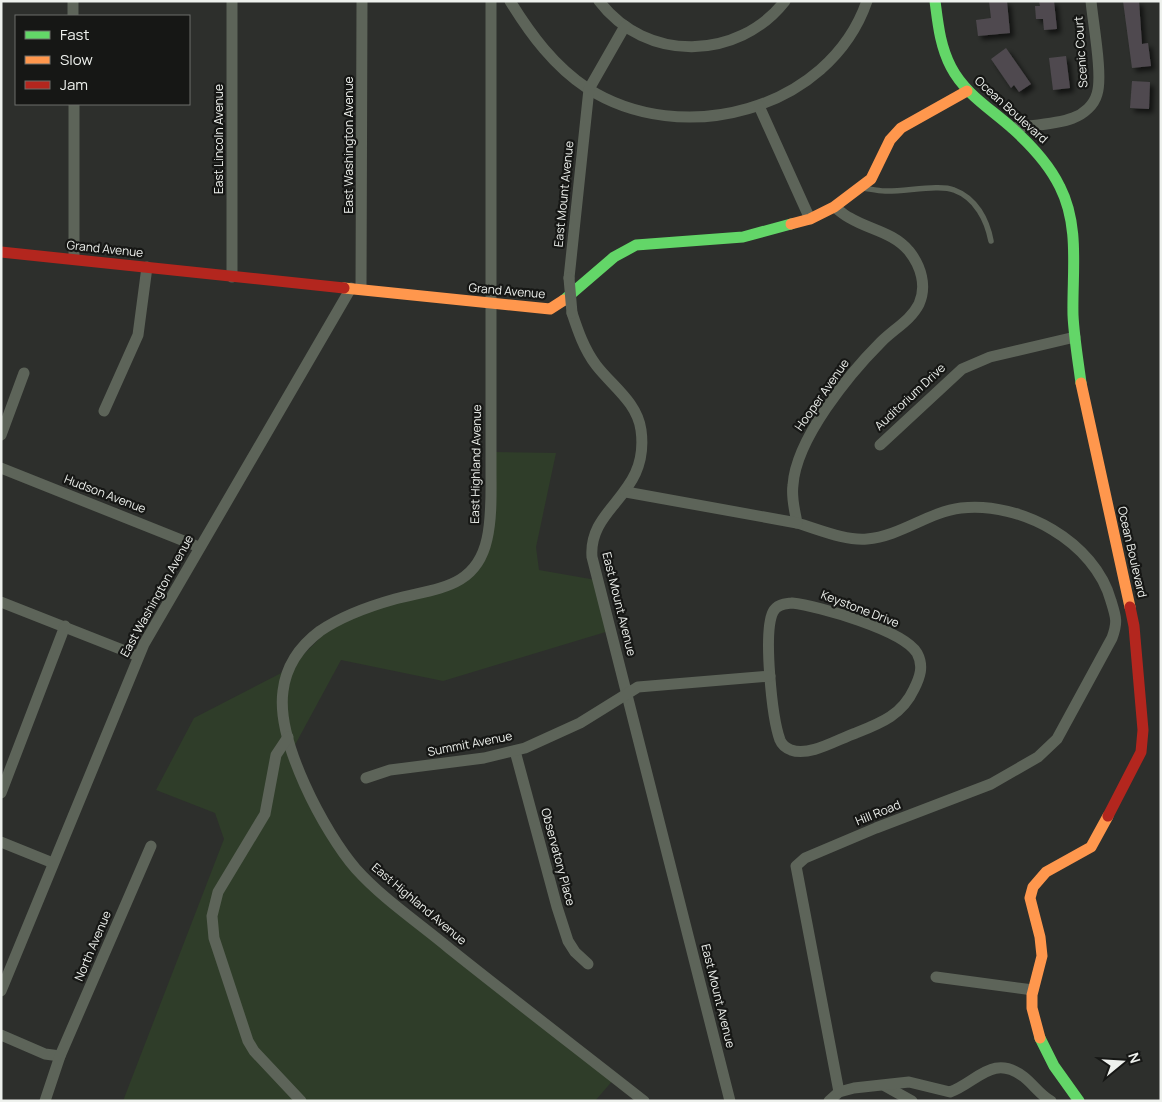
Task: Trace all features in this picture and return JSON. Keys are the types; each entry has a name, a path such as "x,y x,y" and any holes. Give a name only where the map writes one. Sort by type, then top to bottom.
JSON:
{"street":[{"path":"73,1 73,15"},
{"name":"East Lincoln Avenue","path":"232,1 232,277"},
{"name":"East Washington Avenue","path":"1,991 138,656 199,547 356,289 362,1"},
{"name":"East Highland Avenue","path":"491,1 490,304 492,470 490,518 482,552 470,572 459,581 439,590 367,608 336,622 306,642 292,660 284,686 282,706 288,737 311,798 339,846 358,871 406,914 548,1028 644,1101"},
{"path":"510,1 536,40 554,60 589,89 640,111 682,117 708,117 759,106 801,83 838,51 854,29 867,1"},
{"path":"599,1 625,26 639,35 663,44 688,48 721,44 752,31 766,21 785,1"},
{"name":"Ocean Boulevard","path":"935,1 942,47 951,68 967,91 1012,128 1048,165 1066,202 1074,247 1075,337 1086,412 1134,626 1142,742 1133,769 1091,847 1047,871 1040,877 1031,891 1030,898 1042,950 1040,972 1033,990 1031,1006 1038,1031 1063,1083 1079,1101"},
{"name":"Scenic Court","path":"1012,128 1073,118 1084,114 1091,105 1097,95 1099,80 1091,1"},
{"name":"East Mount Avenue","path":"625,26 589,89 569,278 572,313 582,341 588,354 628,400 638,420 642,455 637,473 626,492 596,531 592,550 626,693 730,1101"},
{"name":"Grand Avenue","path":"1,252 550,309 556,307 614,257 636,246 743,236 810,219 834,207 870,179 890,140 901,128 967,91"},
{"path":"74,105 74,260"},
{"path":"759,106 810,219"},
{"name":"Hooper Avenue","path":"797,523 792,486 795,468 803,448 825,411 860,364 882,341 911,316 920,302 923,291 922,276 917,263 902,243 886,233 850,218 834,207"},
{"path":"104,411 138,335 147,267"},
{"name":"Auditorium Drive","path":"880,445 962,368 990,357 1075,337"},
{"path":"1,435 24,373"},
{"name":"Hudson Avenue","path":"1,468 199,547"},
{"path":"626,492 797,523"},
{"name":"Hill Road","path":"797,523 854,538 866,539 899,531 955,509 968,508 1015,513 1054,532 1076,548 1095,566 1105,582 1118,624 1057,739 1038,757 991,784 804,858 796,866 839,1092"},
{"path":"1,602 138,656"},
{"name":"Keystone Drive","path":"792,603 816,606 863,622 908,643 918,654 921,669 912,693 893,717 814,749 798,752 786,748 781,742 770,676 771,618 776,608 782,604 792,603"},
{"path":"1,793 65,626"},
{"path":"626,693 638,687 770,676"},
{"name":"Summit Avenue","path":"366,778 390,770 444,764 515,751 568,729 626,693"},
{"path":"288,737 276,755 265,814 257,831 218,892 214,904 212,925 248,1041 254,1051 300,1101"},
{"name":"Observatory Place","path":"515,751 568,941 575,952 588,964"},
{"path":"1,842 53,863"},
{"name":"North Avenue","path":"45,1101 60,1056 151,846"},
{"path":"936,977 1033,990"},
{"path":"1,1035 46,1054 60,1056"},
{"path":"829,1101 839,1092 854,1088 909,1082 950,1092 986,1070 1007,1069 1022,1075 1051,1101"},
{"path":"885,1086 912,1101"}],"lane":[{"path":"860,188 885,191 954,189 967,198 981,213 988,224 990,241"}],"green space":[{"path":"493,452 556,453 536,547 539,570 596,580 609,631 443,681 341,660 289,756 355,866 614,1079 595,1101 123,1101 224,839 215,813 156,790 194,718 289,669 336,622 467,574 491,532"}],"building":[{"path":"989,1 1007,1 1010,33 978,36 976,20 991,18"},
{"path":"1039,1 1054,1 1057,29 1044,30 1043,19 1036,19 1035,6 1040,6"},
{"path":"1123,1 1139,1 1142,44 1148,43 1151,66 1132,68"},
{"path":"1006,48 1031,84 1019,92 1014,85 1011,88 991,59"},
{"path":"1066,56 1070,88 1053,90 1049,58"},
{"path":"1132,81 1150,82 1149,109 1130,108"}],"traffic: fast":[{"path":"935,1 942,43 947,59 957,77 971,93 1012,128 1039,155 1051,170 1066,202 1073,234 1073,315 1081,383"},
{"path":"564,300 614,257 636,245 743,237 791,224"},
{"path":"1040,1038 1054,1066 1079,1101"}],"traffic: slow":[{"path":"791,224 810,219 834,207 871,179 890,140 901,128 967,91"},
{"path":"344,288 550,309 564,300"},
{"path":"1081,383 1130,607"},
{"path":"1040,1038 1032,1008 1032,995 1042,956 1040,937 1030,898 1033,887 1046,872 1091,847 1108,816"}],"traffic: jam":[{"path":"1,252 344,288"},
{"path":"1108,816 1141,752 1143,730 1134,626 1130,607"}]}
